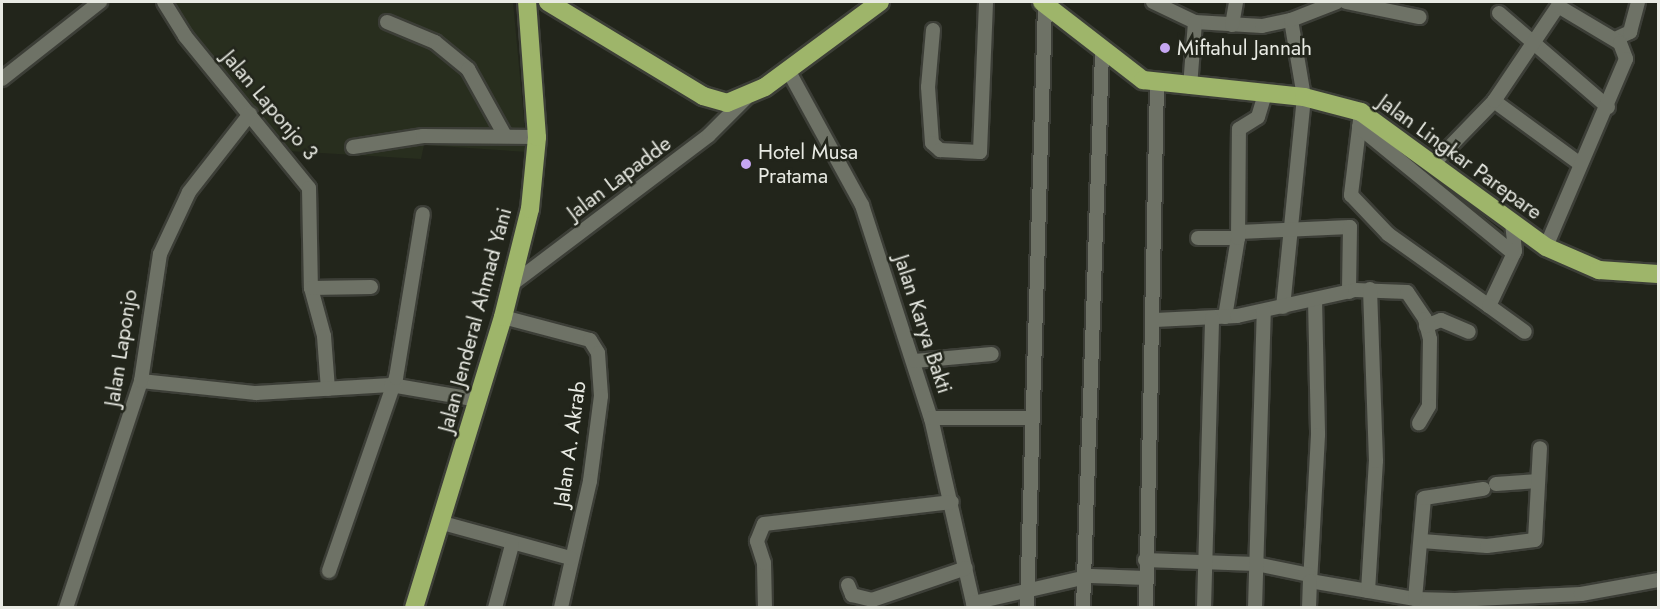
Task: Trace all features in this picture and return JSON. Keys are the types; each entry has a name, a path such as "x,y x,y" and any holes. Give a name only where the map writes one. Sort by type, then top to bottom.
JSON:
{"highway":[{"name":"Jalan Jenderal Ahmad Yani","path":"414,608 479,400 530,209 537,137 526,2"},
{"path":"548,2 703,96 727,103 746,98 880,2"},
{"name":"Jalan Lingkar Parepare","path":"1044,3 1102,52 1158,84 1304,97 1360,120 1433,164 1546,247 1599,270 1659,274"}],"street":[{"path":"2,79 100,2"},
{"name":"Jalan Laponjo 3","path":"164,2 309,188 311,288 324,336 328,389"},
{"path":"933,30 928,87 932,143 940,150 980,152 986,2"},
{"path":"1153,2 1195,22 1232,25 1291,20 1337,2"},
{"path":"1232,25 1236,2"},
{"path":"1346,2 1419,17"},
{"path":"1615,39 1630,32 1638,2"},
{"path":"1027,608 1030,418 1044,3"},
{"path":"1433,164 1494,101 1530,42 1562,4 1615,39 1626,59 1608,107 1580,164 1546,247"},
{"path":"1499,13 1608,107"},
{"path":"1283,307 1293,227 1304,97 1291,20"},
{"path":"387,22 435,42 468,69 504,134"},
{"path":"1190,87 1195,22"},
{"path":"1083,608 1102,52"},
{"name":"Jalan Karya Bakti","path":"788,70 862,205 915,361 931,418 974,605"},
{"path":"1146,608 1145,560 1155,320 1158,84"},
{"path":"1204,608 1203,562 1219,318 1239,235 1239,129 1258,117 1264,94"},
{"name":"Jalan Lapadde","path":"511,285 709,135 746,98"},
{"path":"1494,101 1580,164"},
{"name":"Jalan Laponjo","path":"66,608 141,381 153,281 172,222 189,192 250,114"},
{"path":"1360,120 1514,254"},
{"path":"1360,120 1351,195 1364,214 1525,332"},
{"path":"353,147 423,136 504,134 537,137"},
{"path":"329,571 404,347 423,214"},
{"path":"1489,306 1514,254 1512,221"},
{"path":"1198,238 1293,227 1350,227 1349,292"},
{"path":"311,288 371,287"},
{"path":"1155,320 1219,318 1370,289 1407,292 1426,326 1429,406 1419,423"},
{"path":"1368,591 1376,461 1370,289"},
{"path":"1310,608 1309,578 1318,435 1315,300"},
{"path":"1255,608 1264,311"},
{"name":"Jalan A. Akrab","path":"503,317 590,340 598,353 600,407 561,608"},
{"path":"1426,326 1441,320 1469,332"},
{"path":"915,361 992,354"},
{"path":"141,381 256,393 391,385 479,400"},
{"path":"931,418 1030,418"},
{"path":"1422,542 1487,546 1530,542 1540,533 1538,481 1540,448"},
{"path":"1415,599 1426,495 1538,481"},
{"path":"765,608 764,563 757,541 764,524 952,502"},
{"path":"439,522 512,545 571,558"},
{"path":"495,608 512,545"},
{"path":"1145,560 1256,564 1368,591 1455,604 1581,594 1659,580"},
{"path":"848,585 852,595 872,600 966,568"},
{"path":"974,605 1027,586 1083,577 1146,578"}],"shaded area":[{"path":"169,2 513,2 527,152 424,145 421,159 288,151"}],"place":[{"name":"Miftahul Jannah","path":"1165,48"},
{"name":"Hotel Musa Pratama","path":"746,164"}]}
